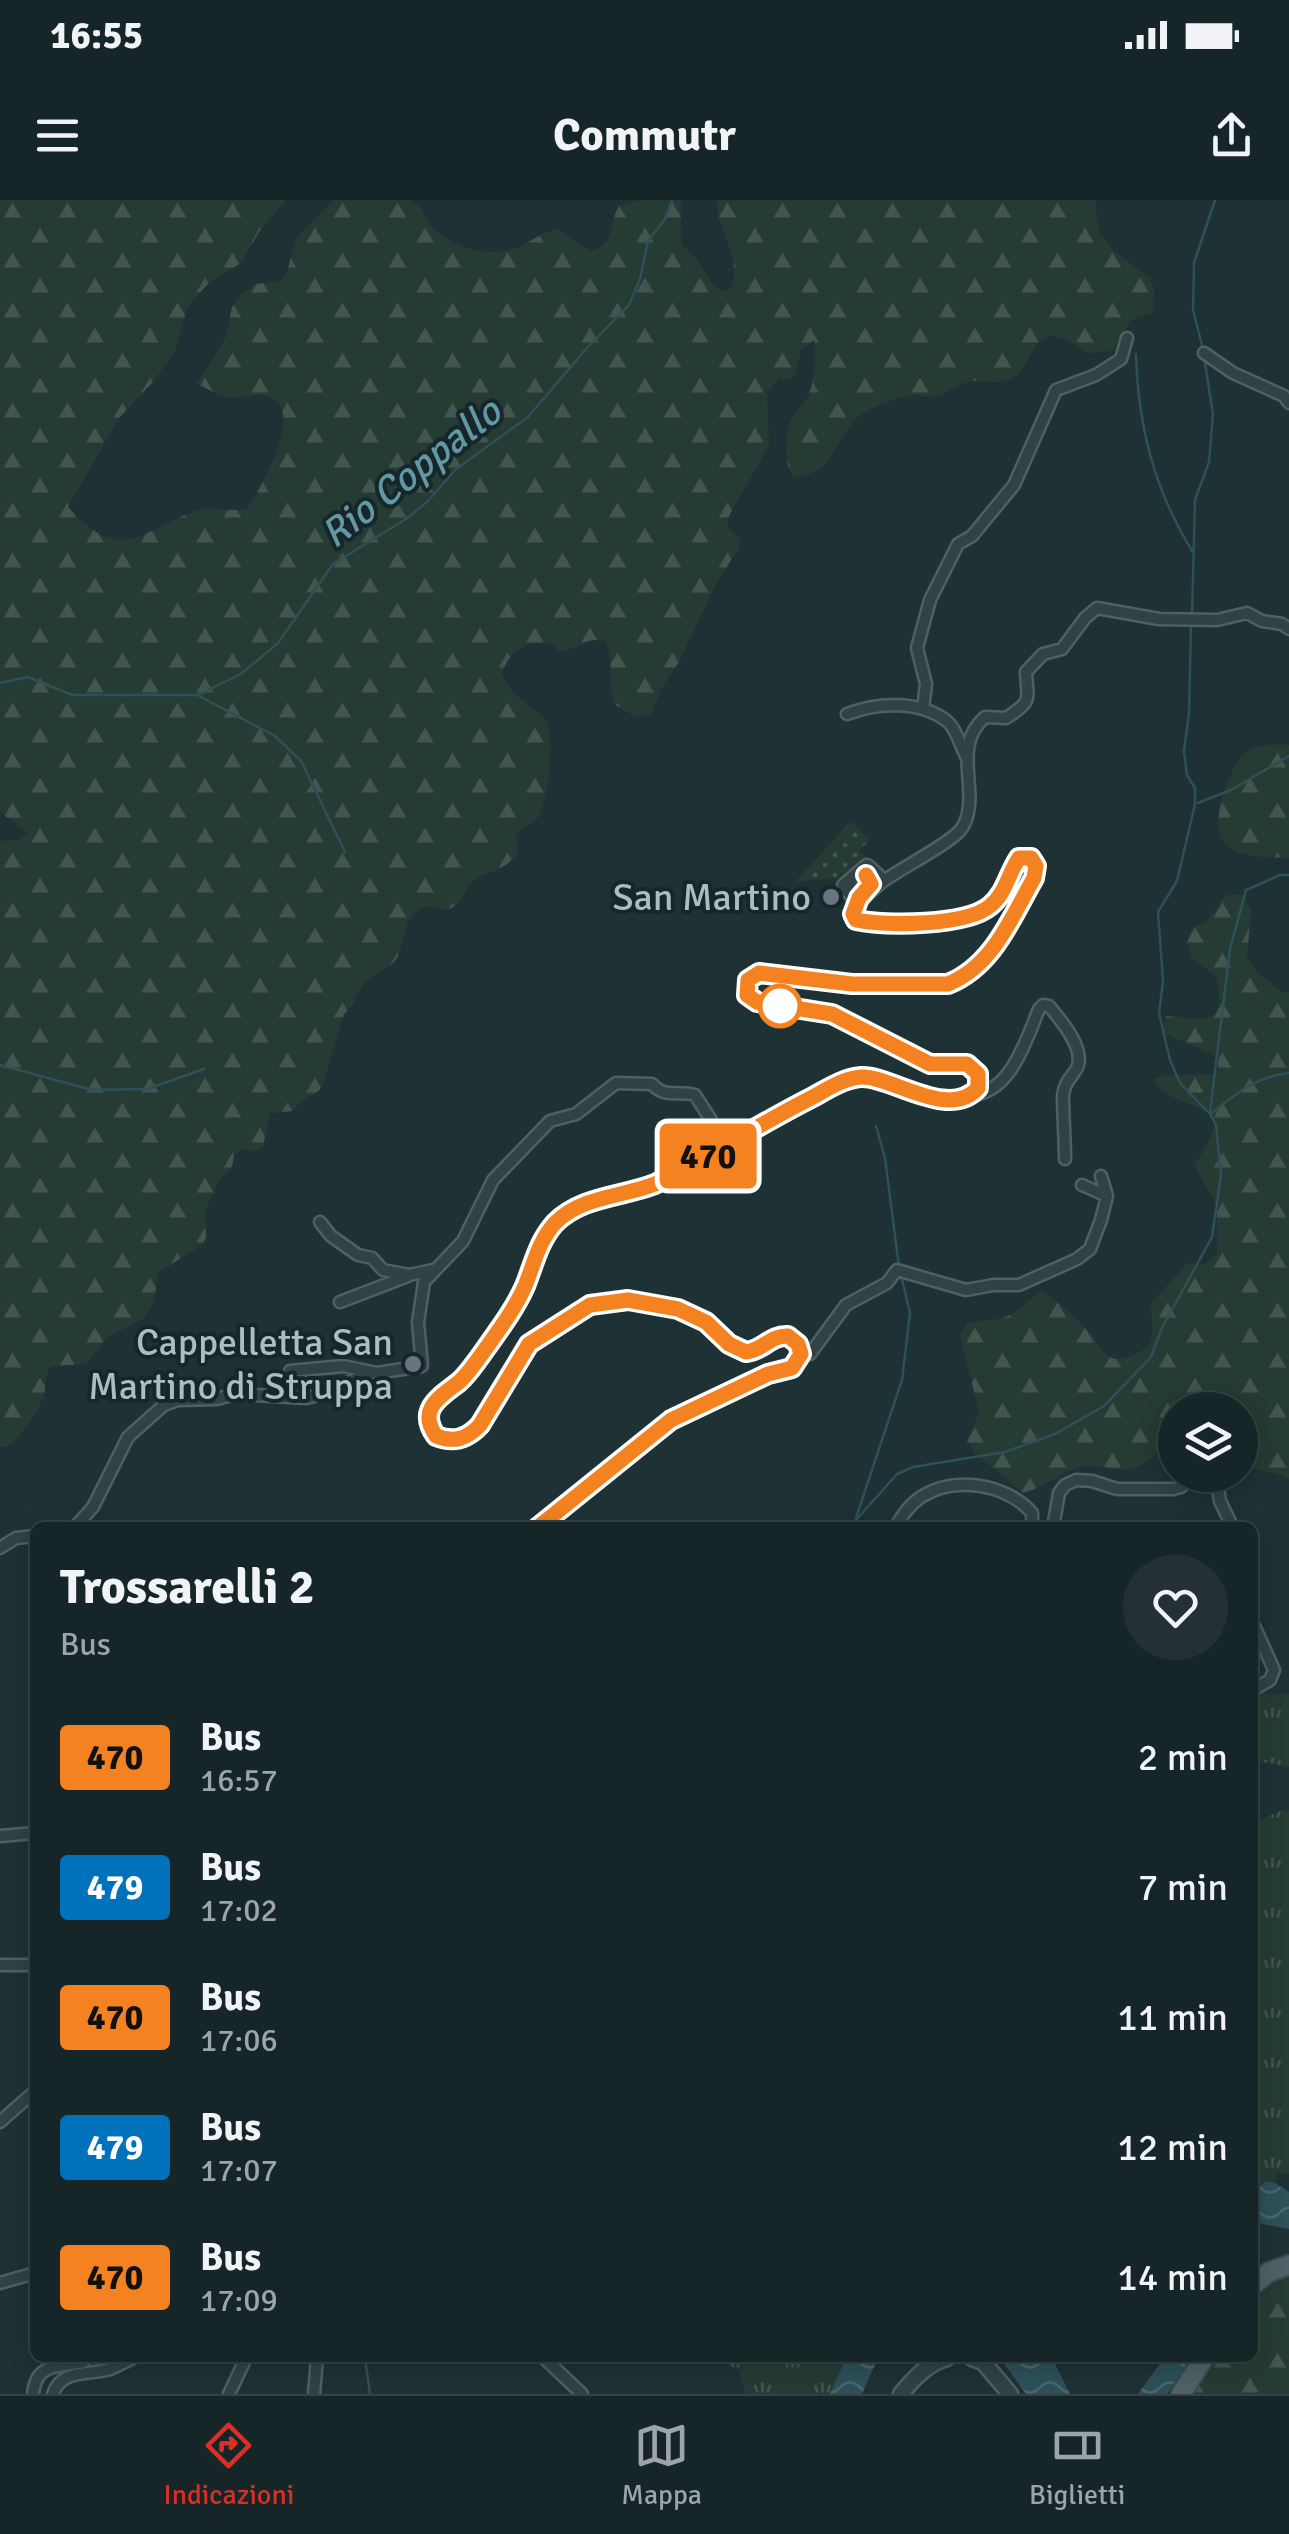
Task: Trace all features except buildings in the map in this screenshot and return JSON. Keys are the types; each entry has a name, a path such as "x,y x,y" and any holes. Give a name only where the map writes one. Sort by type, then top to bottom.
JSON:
{"main road":[{"path":"1258,2281 1269,2272 1289,2266"},
{"path":"1181,2394 1201,2362"}],"street":[{"path":"923,709 926,684 918,648 930,600 948,559 1014,486 1056,390 1096,375 1121,359 1127,338"},
{"path":"1204,353 1232,373 1284,396 1289,403"},
{"path":"970,1095 979,1084 973,1067 967,1064 938,1066 922,1062 832,1014 757,1002 747,995 746,983 750,976 759,973 852,984 948,984 984,960 1034,878 1033,860 1025,856 1019,858 998,898 986,909 966,916 938,921 859,922 856,908 884,880 959,832 966,816 967,758 973,728 987,716 1006,718 1027,701 1030,694 1026,672 1046,652 1062,649 1085,618 1098,608 1159,619 1217,620 1247,613 1262,622 1282,624 1289,629"},
{"path":"848,714 871,705 923,709 951,725 967,758"},
{"path":"801,1354 795,1340 784,1335 773,1337 758,1350 742,1351 706,1322 678,1309 628,1300 590,1305 529,1344 474,1432 460,1439 442,1438 430,1426 430,1409 437,1397 468,1372 496,1334 525,1286 537,1250 556,1223 592,1200 633,1193 858,1077 923,1096 978,1096 1000,1085 1028,1041 1042,1006 1053,1011 1076,1044 1078,1055 1078,1064 1063,1094 1065,1158"},
{"path":"290,1371 343,1366 369,1373 424,1365 418,1341 418,1312 424,1282 456,1250 472,1227 493,1180 547,1124 576,1114 618,1082 652,1084 666,1095 697,1096 712,1120 709,1156"},
{"path":"801,1354 810,1354 846,1305 886,1283 897,1270 966,1290 992,1284 1019,1284 1077,1259 1090,1249 1107,1196 1102,1176"},
{"path":"1082,1185 1107,1196"},
{"path":"320,1222 324,1230 354,1253 372,1258 383,1270 409,1275"},
{"path":"340,1302 409,1275 436,1270"},
{"path":"544,1522 659,1428 768,1374 792,1368 801,1354"},
{"path":"79,1522 92,1506 123,1443 164,1405 235,1394 306,1398 369,1373"},
{"path":"1054,1522 1059,1493 1070,1482 1086,1480 1117,1489 1158,1489"},
{"path":"898,1522 905,1510 926,1494 945,1487 972,1486 998,1490 1018,1500 1032,1513 1032,1522"},
{"path":"1219,1492 1230,1522"},
{"path":"0,1548 16,1538 30,1537"},
{"path":"1258,1634 1274,1670 1270,1680 1258,1687"},
{"path":"0,1836 30,1833"},
{"path":"0,1964 30,1965"},
{"path":"0,2122 30,2095"},
{"path":"0,2284 30,2275"},
{"path":"32,2394 34,2379 42,2371 84,2362"},
{"path":"54,2394 59,2382 68,2376 108,2370 125,2362"},
{"path":"228,2394 244,2362"},
{"path":"314,2394 317,2362"},
{"path":"548,2362 582,2394"},
{"path":"901,2394 915,2376 934,2362"},
{"path":"984,2362 1010,2394"}],"green space":[{"path":"0,200 286,200 259,232 241,263 210,282 194,299 187,309 174,353 119,418 68,507 102,535 116,539 143,535 201,509 248,508 279,444 282,411 275,400 259,395 226,397 197,384 226,337 232,307 256,284 281,281 296,239 333,200 409,200 421,206 425,218 445,237 473,249 501,252 558,229 591,251 608,239 619,206 641,200 681,200 681,244 715,287 723,291 731,288 734,264 716,200 1095,200 1099,232 1113,250 1150,278 1154,289 1153,312 1130,321 1112,351 1087,353 1066,340 1052,336 1042,339 1016,376 1004,381 968,382 938,396 909,396 863,413 819,470 793,477 787,462 786,438 790,422 810,390 815,368 814,340 801,350 795,375 788,380 780,377 767,392 769,445 728,518 728,527 740,539 739,548 716,584 652,714 636,717 614,704 606,642 593,640 559,651 553,644 536,643 515,652 502,673 515,693 544,718 550,736 550,766 542,808 537,819 516,836 518,853 506,865 471,883 455,906 445,910 427,906 412,916 397,958 366,982 344,1014 322,1087 293,1111 270,1113 263,1146 234,1155 232,1167 220,1179 205,1211 206,1238 202,1245 159,1272 153,1304 144,1318 108,1337 86,1364 52,1366 36,1412 7,1447 0,1447 0,841 20,840 28,833 0,812"},
{"path":"1289,745 1289,858 1236,852 1223,841 1218,822 1232,772 1244,754 1254,748"},
{"path":"851,821 870,840 859,851 867,858 837,878 795,882"},
{"path":"1226,895 1242,895 1251,909 1247,958 1257,972 1283,993 1289,992 1289,1479 1258,1469 1258,1392 1158,1392 1158,1452 1148,1461 1124,1470 1082,1466 1023,1493 975,1453 967,1441 979,1412 960,1335 968,1322 1007,1316 1040,1291 1072,1315 1107,1355 1127,1357 1149,1344 1150,1304 1188,1263 1205,1264 1217,1253 1217,1206 1194,1165 1208,1142 1213,1126 1211,1116 1164,1091 1153,1079 1218,1073 1218,1057 1162,1032 1166,1016 1199,1019 1215,1015 1220,1000 1217,977 1192,958 1187,943 1192,928 1207,921"},
{"path":"1258,1693 1289,1694 1289,1767 1258,1761"},
{"path":"1285,1809 1289,1811 1289,2174 1277,2173 1275,2183 1265,2181 1258,2189 1258,1818"},
{"path":"1289,2274 1289,2394 1192,2394 1214,2362 1258,2362 1258,2300"},
{"path":"725,2362 844,2362 830,2394 746,2394 739,2372"}],"water":[{"path":"1265,2181 1289,2192 1289,2229 1258,2223 1258,2189"},
{"path":"844,2362 876,2362 862,2394 830,2394"},
{"path":"1003,2362 1054,2362 1070,2394 1026,2394"},
{"path":"1161,2362 1188,2362 1167,2394 1138,2394"}],"waterway":[{"name":"Rio Coppallo","path":"0,683 28,677 72,695 198,695 241,674 278,643 333,564 406,519 455,470 528,417 629,305 640,279 648,241 665,219 672,200"},
{"path":"1203,349 1193,310 1194,263 1215,200"},
{"path":"1136,354 1140,406 1150,456 1192,551"},
{"path":"1192,615 1195,500 1209,462 1213,414 1204,357"},
{"path":"854,1522 897,1474 913,1467 1005,1452 1055,1434 1104,1406 1151,1357 1162,1328 1212,1237 1221,1175 1216,1125 1180,1083 1159,1013 1163,981 1158,912 1177,881 1195,804 1195,788 1187,775 1184,751 1191,623"},
{"path":"199,696 275,736 301,761 345,852"},
{"path":"1198,803 1231,790 1289,756"},
{"path":"1210,1112 1230,949 1246,890 1289,875"},
{"path":"0,1065 92,1090 147,1089 204,1069"},
{"path":"1212,1113 1257,1082 1289,1073"},
{"path":"876,1126 885,1158 899,1267"},
{"path":"856,1518 902,1380 910,1313 901,1275"},
{"path":"366,2362 370,2394"}],"bus line":[{"name":"470","path":"544,1522 671,1420 768,1374 792,1368 801,1354 798,1344 788,1336 773,1337 762,1348 746,1352 729,1344 698,1316 678,1309 628,1300 590,1305 529,1344 470,1436 454,1440 436,1436 428,1421 430,1409 437,1397 468,1372 496,1334 525,1286 537,1250 556,1223 592,1200 633,1193 655,1184 790,1109 858,1077 938,1098 966,1097 978,1088 978,1074 967,1064 930,1064 832,1014 757,1002 747,995 750,976 759,973 852,984 923,986 948,984 962,978 995,946 1036,869 1031,858 1019,858 1004,890 986,909 924,922 856,920 853,914 859,898 872,880 866,875"}],"place":[{"name":"San Martino","path":"831,897"},
{"name":"Cappelletta San Martino di Struppa","path":"413,1364"}]}
